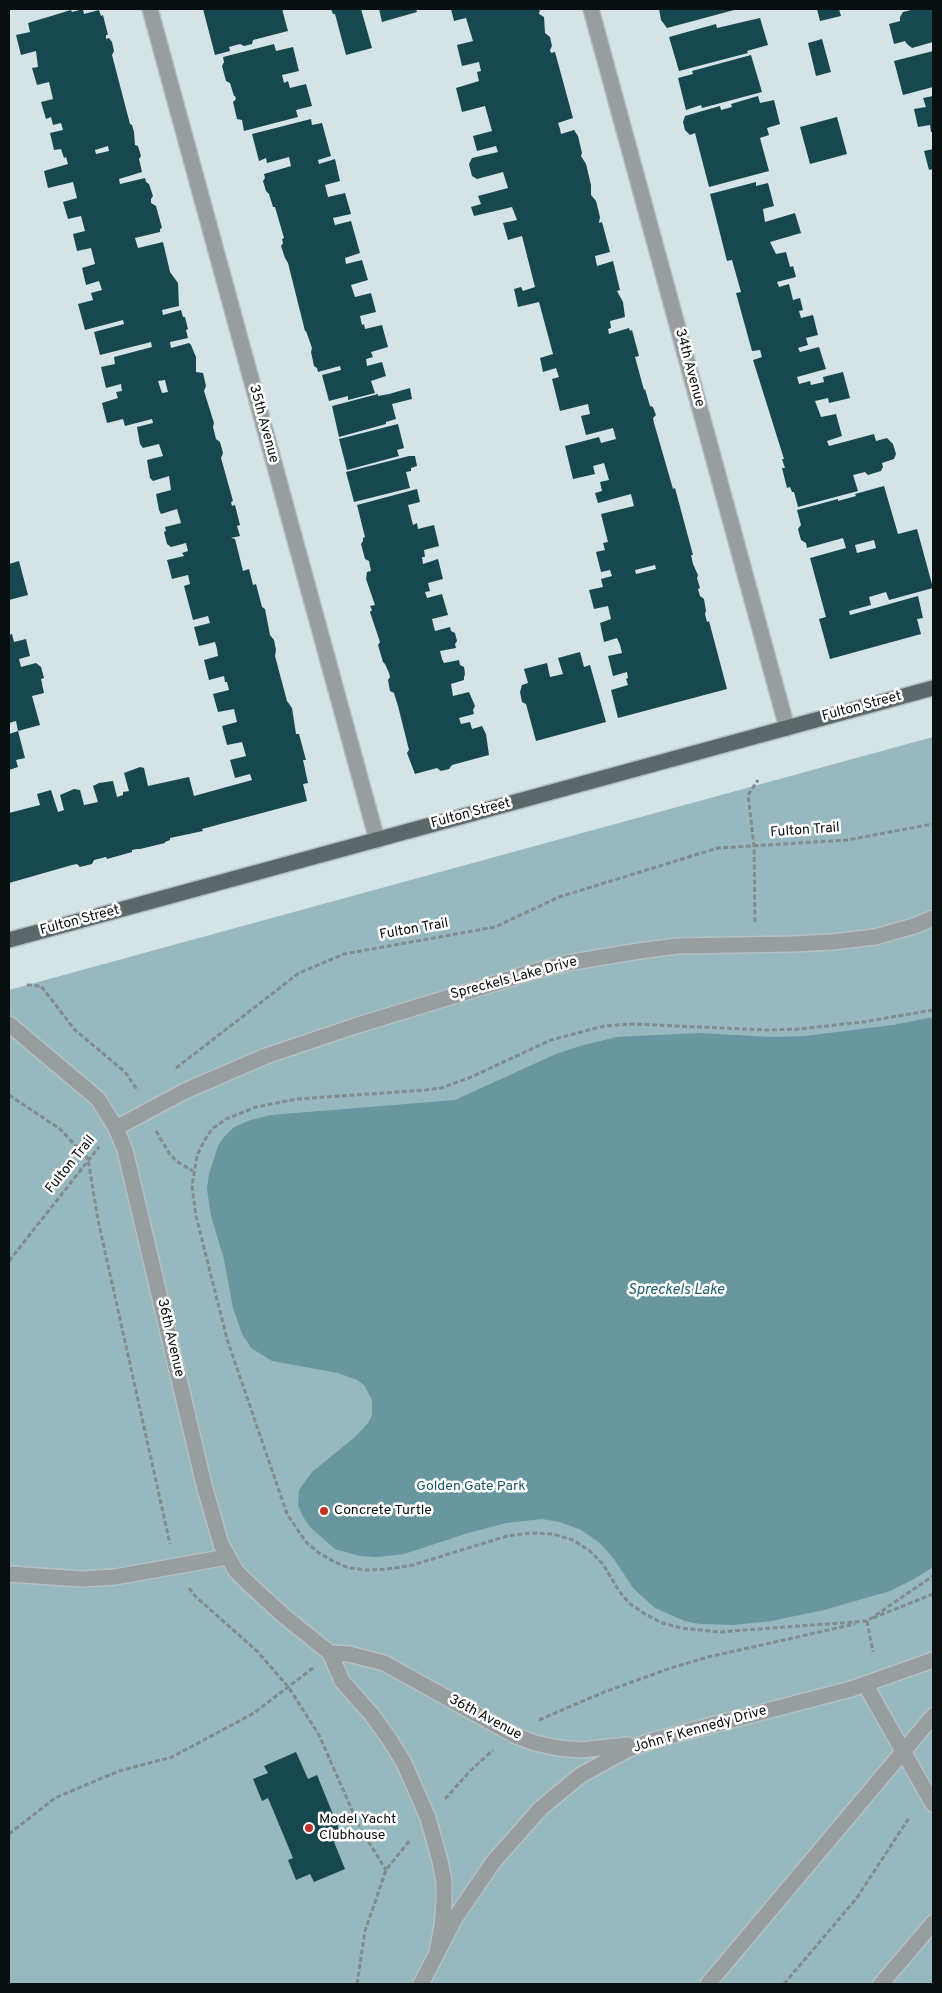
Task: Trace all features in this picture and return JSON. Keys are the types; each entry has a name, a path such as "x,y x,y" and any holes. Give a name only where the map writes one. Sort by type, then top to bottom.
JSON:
{"main road":[{"name":"Fulton Street","path":"9,940 933,688"}],"street":[{"name":"35th Avenue","path":"150,9 377,840"},
{"name":"34th Avenue","path":"590,9 787,728"},
{"name":"Spreckels Lake Drive","path":"116,1128 185,1091 266,1056 355,1026 536,971 639,951 677,946 832,942 875,937 914,926 933,918"},
{"name":"36th Avenue","path":"9,1024 98,1099 116,1128 129,1165 210,1510 221,1544 236,1571 264,1599 330,1653 342,1681 372,1715 390,1740 412,1781 428,1818 444,1882 442,1927 437,1952"},
{"path":"9,1574 82,1579 115,1577 227,1557"},
{"name":"36th Avenue","path":"330,1653 349,1654 384,1664 514,1735 558,1748 581,1750 619,1746 675,1734"},
{"name":"John F Kennedy Drive","path":"422,1984 437,1952 473,1890 512,1840 541,1808 581,1775 627,1750 675,1734 808,1701 865,1684 933,1660"},
{"path":"865,1684 933,1804"},
{"path":"708,1984 933,1716"},
{"path":"880,1984 933,1923"}],"path":[{"path":"756,945 754,846 748,795 758,780"},
{"name":"Fulton Trail","path":"173,1070 299,973 344,954 494,927 559,897 718,848 847,840 933,824"},
{"path":"27,985 42,986 75,1030 125,1072 133,1081 157,1134 169,1153 180,1164 194,1171"},
{"path":"933,1010 863,1022 799,1029 767,1030 632,1024 604,1026 551,1040 470,1078 441,1088 297,1099 262,1105 239,1112 212,1129 204,1141 194,1171 193,1200 207,1264 227,1339 254,1423 287,1514 306,1542 319,1553 333,1561 349,1568 368,1570 388,1569 413,1565 507,1536 531,1533 553,1534 573,1540 590,1551 603,1564 619,1591 630,1604 662,1623 699,1631 719,1632 867,1621 933,1576"},
{"name":"Fulton Trail","path":"9,1261 88,1159 116,1128"},
{"path":"532,1723 604,1692 671,1668 708,1657 867,1621 933,1594"},
{"path":"867,1621 873,1652"},
{"path":"9,1834 56,1798 119,1771 172,1758 254,1714 289,1688 330,1653"},
{"path":"440,1805 471,1770 498,1745"},
{"path":"784,1984 856,1899 910,1818"},
{"path":"357,1984 365,1931 386,1870 410,1839"}],"green space":[{"name":"Golden Gate Park","path":"933,737 933,1984 9,1984 9,990"}],"water":[{"name":"Spreckels Lake","path":"933,1017 933,1567 890,1591 824,1610 771,1621 734,1625 700,1624 685,1621 655,1608 633,1588 614,1559 600,1543 581,1530 560,1522 542,1519 506,1523 404,1554 377,1557 360,1556 335,1549 311,1528 303,1517 298,1505 299,1490 312,1472 355,1437 368,1423 372,1416 372,1400 364,1385 357,1380 338,1373 272,1361 251,1348 242,1334 233,1308 224,1259 211,1216 207,1189 209,1174 218,1146 234,1127 271,1115 455,1100 556,1054 617,1037 700,1033 771,1037 805,1036 893,1025"}],"building":[{"path":"83,9 84,14 99,10 101,16 103,15 108,35 106,35 106,39 109,38 112,42 114,51 112,55 130,124 134,132 135,145 138,146 141,156 139,159 142,172 119,179 120,184 145,178 153,196 151,203 156,206 162,228 160,232 135,238 138,248 163,242 170,272 178,283 179,306 162,310 163,315 181,310 188,329 186,330 188,338 170,342 171,348 189,343 196,357 196,372 203,373 206,386 204,391 214,423 216,439 220,442 223,453 221,458 233,501 231,502 232,506 235,505 240,525 237,526 240,536 231,538 235,539 243,571 249,569 253,585 256,584 262,607 265,609 270,635 274,640 275,656 287,701 292,708 296,734 299,734 306,760 303,760 308,783 303,784 307,801 202,829 203,831 170,838 165,843 132,850 132,852 107,859 106,857 94,860 92,864 80,867 77,864 72,865 9,883 9,813 40,805 37,794 51,790 58,812 64,810 60,795 74,789 80,790 84,805 98,802 93,786 113,781 117,797 123,795 123,792 129,791 124,773 140,767 144,768 148,786 189,777 194,796 252,780 250,774 235,778 230,760 246,756 242,742 227,745 222,726 237,722 234,709 218,712 213,694 229,690 227,682 225,682 224,676 209,680 204,660 218,656 215,642 199,646 194,627 210,623 208,616 193,620 184,586 190,584 188,575 172,579 167,560 184,556 182,553 188,551 186,543 171,547 167,544 164,532 166,531 165,527 181,523 177,509 161,514 159,510 156,494 171,490 169,476 153,481 150,478 147,460 163,456 159,444 143,448 140,444 137,427 153,423 152,419 125,426 123,419 107,423 102,403 118,398 116,392 122,391 121,384 106,388 101,367 115,364 114,357 152,347 151,342 100,355 94,332 124,324 123,320 85,330 78,304 93,300 91,293 102,290 99,281 86,285 82,268 95,264 91,248 77,251 73,234 85,231 81,216 68,219 63,202 77,198 73,182 48,188 44,171 68,164 61,149 54,150 50,133 63,130 61,123 53,125 51,117 46,119 41,102 53,99 49,82 37,85 32,68 38,67 36,51 21,55 16,35 30,32 28,23 71,10 72,12","holes":["108,146 109,151 96,154 95,150","165,380 168,392 162,393 158,381"]},
{"path":"203,9 282,9 288,31 253,40 252,44 244,46 240,44 229,47 230,51 215,55"},
{"path":"331,9 361,9 372,48 346,55 335,14 333,14"},
{"path":"379,9 416,9 417,12 382,22"},
{"path":"451,9 540,9 539,14 544,17 545,33 550,37 551,53 555,52 573,118 558,123 561,134 574,130 578,136 581,156 586,164 591,185 591,195 596,201 600,217 599,223 602,222 610,252 595,256 597,266 613,261 620,290 617,291 623,302 625,317 610,321 611,328 608,329 609,334 629,328 630,331 632,330 639,356 635,357 644,390 650,406 653,407 656,415 653,418 654,423 673,489 675,488 693,555 691,555 693,564 698,575 700,588 698,589 700,596 704,599 707,622 709,621 727,689 618,718 611,690 628,685 626,679 628,678 627,672 613,676 608,656 622,653 620,645 617,638 604,642 600,623 611,619 608,606 594,609 589,590 603,587 601,579 612,576 610,570 601,572 596,552 605,550 603,543 608,542 601,514 634,506 631,494 598,503 595,493 602,491 600,482 609,480 604,463 593,466 595,474 573,479 565,446 599,437 601,443 616,439 613,428 586,435 581,416 590,414 588,404 560,411 552,379 559,377 556,368 543,372 540,358 553,354 539,302 518,307 514,289 521,287 523,291 535,287 522,236 508,240 503,223 517,220 512,207 474,216 471,207 481,204 478,196 508,188 503,172 477,179 472,176 469,164 472,158 498,152 496,146 477,151 473,136 492,131 485,106 462,112 456,88 479,81 477,72 481,71 479,62 462,66 457,45 473,41 466,18 454,21","holes":["655,565 656,569 636,574 635,570"]},
{"path":"659,9 738,9 667,28 661,20"},
{"path":"817,9 839,9 841,16 820,21"},
{"path":"915,9 933,9 933,42 912,48 905,41 894,44 889,24 900,21 903,12"},
{"path":"760,18 768,45 747,51 748,53 679,71 669,37 716,24 717,28"},
{"path":"822,39 831,72 816,76 808,43"},
{"path":"274,44 276,51 293,47 299,71 282,75 284,83 288,81 290,88 306,84 312,106 296,110 298,117 244,131 242,120 237,119 233,102 236,99 235,96 230,83 226,81 222,66 224,62 223,57"},
{"path":"933,51 933,87 903,95 894,61"},
{"path":"751,55 762,92 702,108 701,105 686,110 678,78 693,74 692,71"},
{"path":"758,96 760,103 774,100 780,124 767,128 769,135 760,138 769,171 709,187 695,133 690,135 685,130 683,122 685,116 720,106 721,110 732,107 731,104"},
{"path":"933,96 933,132 931,132 930,125 918,127 914,109 926,107 923,98"},
{"path":"837,117 847,154 810,164 800,127"},
{"path":"311,119 312,125 322,123 331,156 318,160 319,164 335,159 340,181 325,185 328,197 345,193 351,214 333,218 335,225 351,221 360,253 345,258 346,264 362,260 368,280 351,285 355,297 371,293 376,312 360,316 362,325 364,324 365,329 382,325 388,347 371,352 373,357 366,359 367,366 382,362 386,376 371,381 375,393 348,400 348,396 329,401 322,375 341,370 340,366 318,372 314,366 312,348 305,331 288,263 281,246 283,243 282,239 284,238 275,207 273,207 263,181 265,178 264,174 291,166 289,157 267,163 266,158 259,161 252,134"},
{"path":"933,149 933,169 929,170 924,151"},
{"path":"756,182 756,186 768,183 774,206 763,209 765,222 795,213 801,233 770,242 776,254 786,252 790,267 793,266 796,277 777,282 779,287 789,284 793,300 800,298 803,310 799,311 801,318 813,315 818,335 806,338 808,345 798,348 800,352 819,347 826,369 797,377 799,384 810,381 811,385 824,382 823,377 843,372 850,398 829,403 828,398 815,401 821,417 836,414 842,436 827,441 829,446 874,434 876,441 887,438 893,444 896,454 894,459 882,463 881,471 868,475 865,472 853,475 858,491 798,507 794,492 792,492 790,487 787,488 782,468 785,468 782,459 784,459 753,360 762,357 760,350 752,351 736,293 741,292 732,260 727,261 710,194"},
{"path":"410,388 412,399 392,404 396,419 386,422 386,424 339,437 332,406"},
{"path":"398,424 404,448 397,450 399,456 347,470 339,439"},
{"path":"415,456 417,466 411,468 411,471 406,472 410,488 354,502 346,472"},
{"path":"884,486 898,534 917,529 933,588 889,600 886,592 869,597 871,605 849,611 850,615 918,596 923,618 917,619 921,634 830,659 819,619 826,617 810,558 846,548 843,538 807,548 806,543 801,540 798,529 801,525 797,510 856,496 855,494","holes":["874,540 876,548 857,553 855,545"]},
{"path":"417,489 420,502 408,505 413,525 417,523 418,529 434,525 439,546 424,550 423,564 438,559 443,579 428,583 430,591 425,592 427,598 442,594 448,615 432,619 435,631 450,627 451,631 455,633 457,641 455,644 456,648 440,651 442,659 444,663 459,660 460,665 464,667 464,680 451,684 453,696 469,692 475,706 474,714 459,718 461,724 470,722 472,729 482,726 486,734 489,755 452,765 449,769 441,771 437,768 415,774 407,753 409,750 398,706 394,693 390,691 389,673 383,662 378,645 380,642 370,612 372,610 370,606 375,605 366,579 367,572 371,571 369,561 365,559 361,544 365,537 357,505"},
{"path":"19,561 28,595 9,600 9,564"},
{"path":"12,634 14,642 26,639 30,656 19,659 21,667 36,663 41,667 44,678 41,679 44,693 32,696 40,725 18,731 16,721 9,723 9,635"},
{"path":"580,652 584,667 590,665 606,722 536,741 526,704 522,702 520,692 522,685 528,683 524,669 547,663 550,677 563,674 558,658"},
{"path":"18,731 25,758 16,760 18,767 9,770 9,734"},
{"name":"Model Yacht Clubhouse","path":"296,1752 308,1779 317,1775 343,1839 334,1842 345,1869 314,1882 310,1874 296,1880 288,1860 293,1858 268,1798 262,1801 253,1779 268,1773 264,1766"}],"place":[{"name":"Concrete Turtle","path":"324,1511"},
{"name":"Model Yacht Clubhouse","path":"309,1828"}]}
